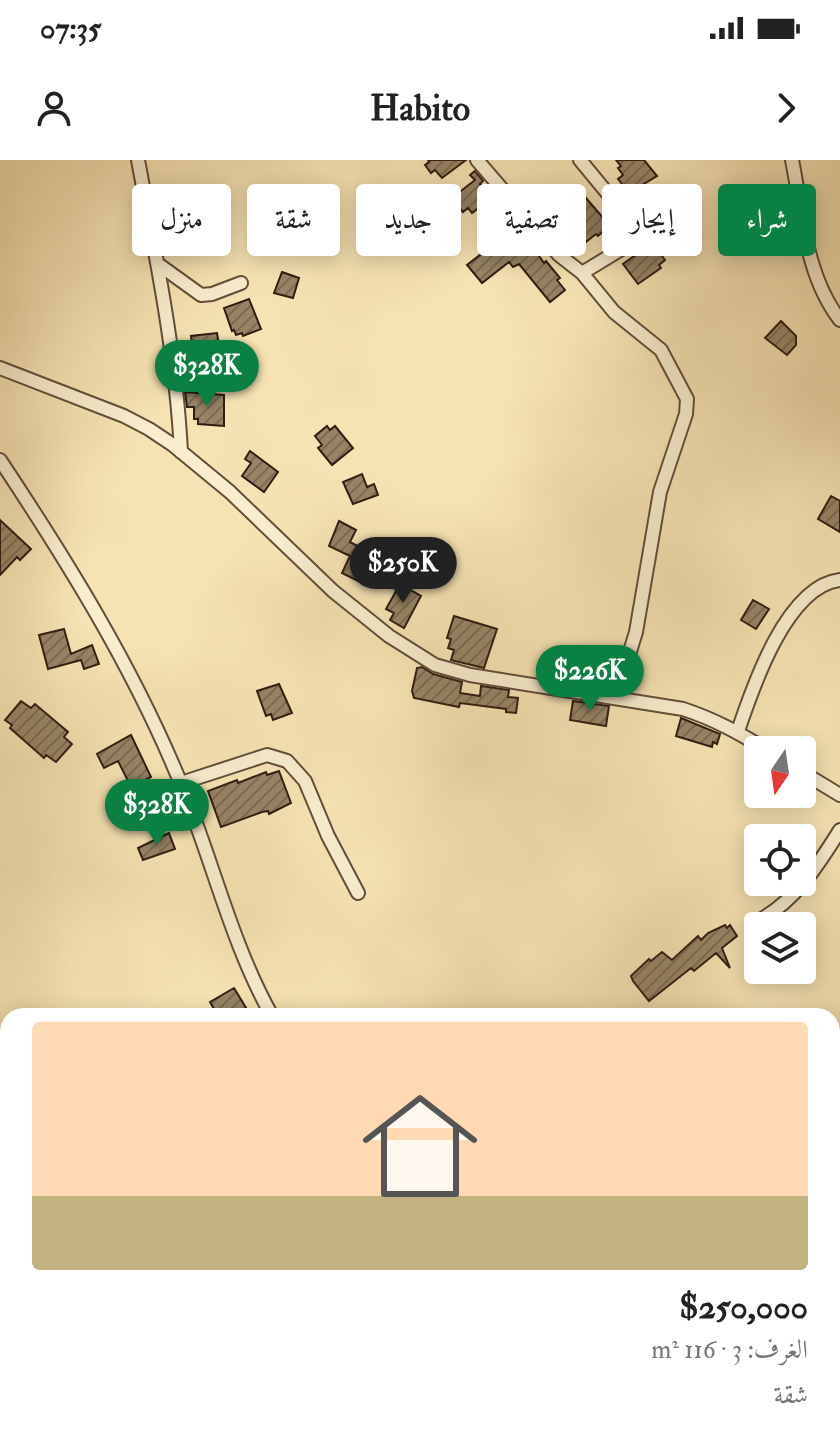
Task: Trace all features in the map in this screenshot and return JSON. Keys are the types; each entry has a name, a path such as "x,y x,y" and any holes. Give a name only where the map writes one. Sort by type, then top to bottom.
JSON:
{"street":[{"path":"138,160 178,395 181,452"},
{"path":"477,160 559,255 582,273 614,312 661,350 687,399 686,414 660,492 636,632 616,697"},
{"path":"580,160 627,217 633,235 628,245 582,273"},
{"path":"792,160 815,272 826,301 840,320"},
{"path":"158,264 201,295 241,283"},
{"path":"0,368 124,416 149,429 230,492 333,591 435,665 470,675 683,709 746,736"},
{"path":"0,460 69,565 155,723 207,847 242,956 268,1008"},
{"path":"738,731 747,703 780,633 796,609 815,588 829,581 840,580"},
{"path":"181,783 267,755 287,761 305,781 328,836 358,893"},
{"path":"816,780 840,795"},
{"path":"774,912 797,893 840,830"}],"building":[{"path":"428,160 466,160 442,178 435,170 431,173 425,165"},
{"path":"616,160 644,160 657,176 644,184 622,184 618,179 623,175 618,168 621,166"},
{"path":"475,171 483,181 477,184 477,209 472,213 468,208 463,212 461,210 461,191 475,180 470,175"},
{"path":"586,198 602,217 602,233 586,242"},
{"path":"479,256 539,256 560,278 557,280 565,290 550,302 519,264 513,267 509,262 482,283 467,265"},
{"path":"634,256 662,256 665,260 659,265 661,268 638,284 623,264"},
{"path":"282,272 299,278 293,298 274,293"},
{"path":"249,299 261,329 243,336 242,333 236,335 224,308"},
{"path":"781,321 796,336 796,345 787,355 765,338"},
{"path":"217,333 222,366 195,370 191,336"},
{"path":"185,392 224,395 224,426 198,424 198,419 194,419 194,407 187,407"},
{"path":"327,426 330,430 335,426 353,448 332,465 318,448 322,445 315,436"},
{"path":"250,451 278,472 264,492 242,476 251,463 245,459"},
{"path":"362,474 367,487 374,484 378,495 353,504 343,482"},
{"path":"831,496 840,501 840,532 818,519"},
{"path":"0,520 31,549 20,560 17,557 0,575"},
{"path":"339,521 356,530 350,542 372,554 370,557 374,559 360,582 342,573 350,556 329,546"},
{"path":"400,584 421,596 404,628 390,620 394,613 386,609"},
{"path":"753,600 769,609 756,629 741,620"},
{"path":"454,616 497,629 484,668 451,660 454,650 448,648 451,639 447,638"},
{"path":"64,629 71,654 92,645 99,664 84,669 81,660 48,669 39,635"},
{"path":"422,667 433,674 462,682 460,693 480,696 481,686 509,690 508,697 518,698 516,713 506,712 506,709 460,703 459,707 414,698 412,691 417,668"},
{"path":"279,684 292,713 273,720 271,714 266,716 257,691"},
{"path":"21,701 31,708 35,704 68,732 64,737 72,744 56,762 46,755 44,758 5,720"},
{"path":"573,701 609,706 606,726 570,720"},
{"path":"681,718 720,734 717,744 713,742 712,747 676,736"},
{"path":"131,735 151,777 131,787 118,761 104,768 97,754"},
{"path":"279,771 291,803 269,814 268,811 262,812 221,827 208,791 237,780 238,783 266,772 267,775"},
{"path":"169,833 175,849 143,860 138,848"},
{"path":"725,925 727,928 730,925 737,936 722,948 730,968 716,953 649,1001 633,981 631,976 649,959 651,961 662,952 672,960 698,936 701,940"},
{"path":"234,988 246,1008 213,1008 210,1002"}]}
